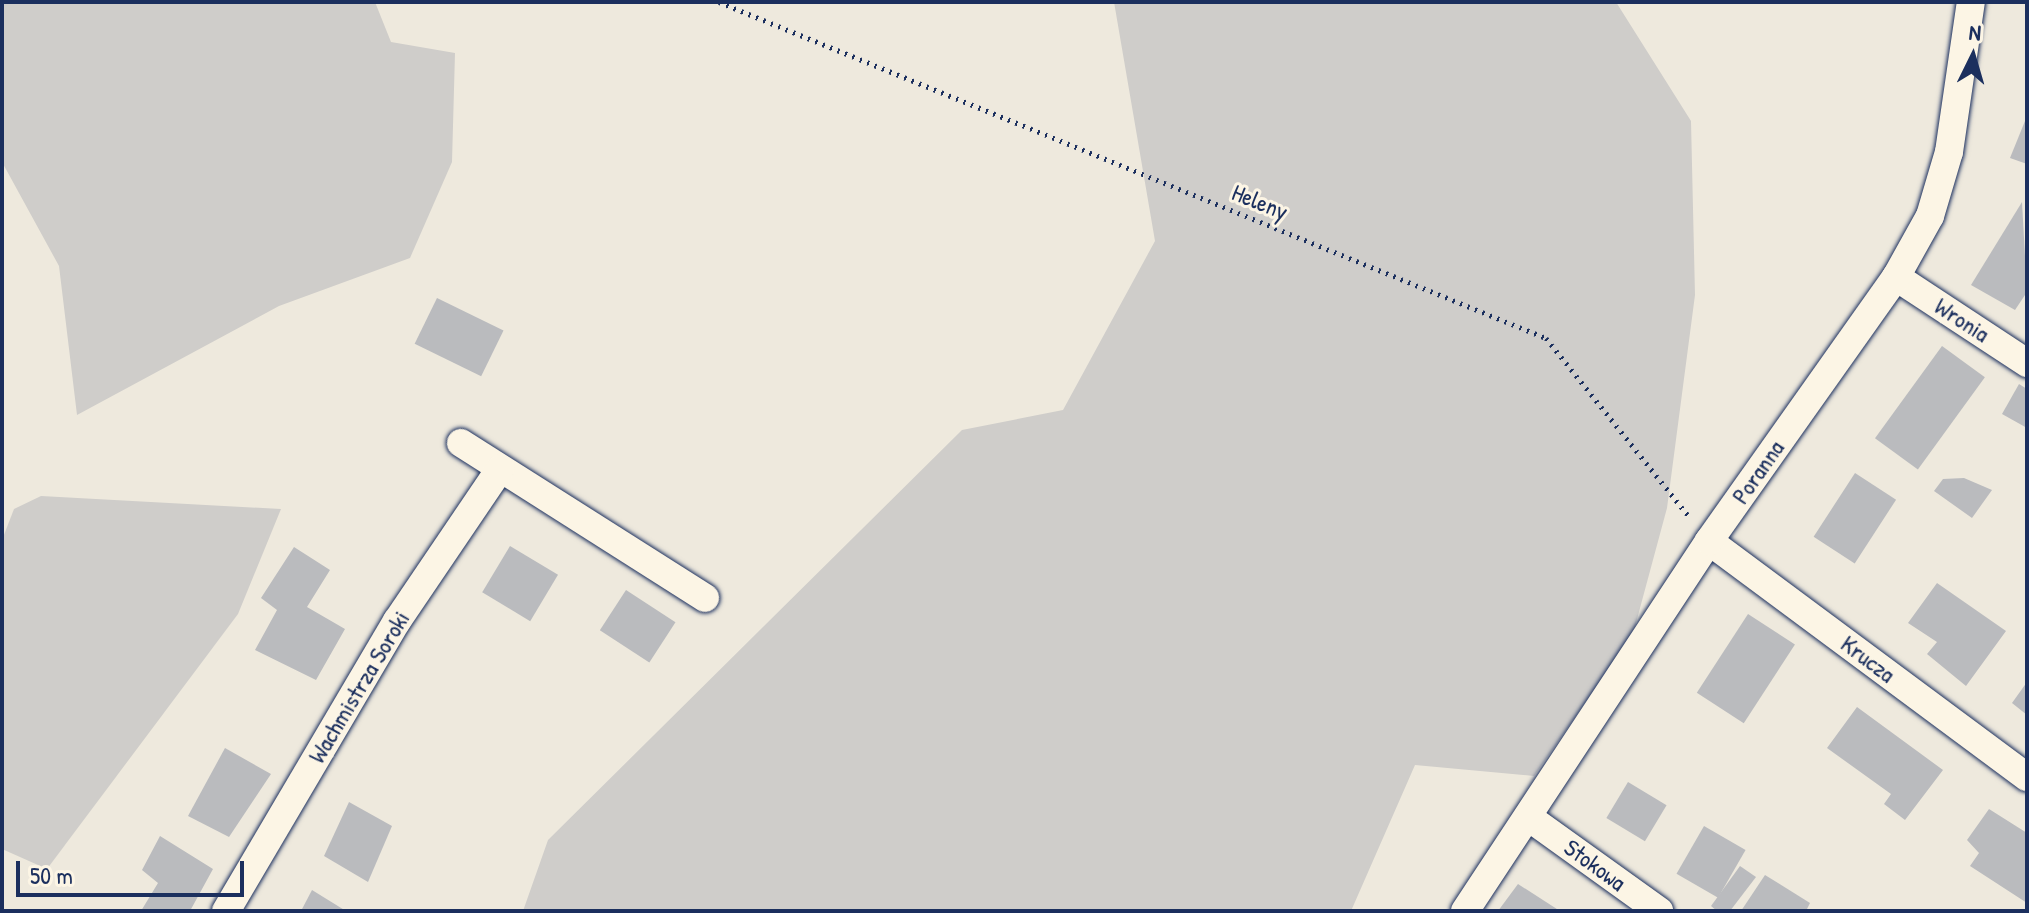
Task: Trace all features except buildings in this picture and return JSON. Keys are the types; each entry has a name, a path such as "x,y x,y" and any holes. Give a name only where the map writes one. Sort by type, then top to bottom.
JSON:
{"street":[{"name":"Poranna","path":"1465,911 1531,819 1709,541 1896,277 1930,216 1949,152 1971,2"},
{"name":"Wronia","path":"1896,277 2027,363"},
{"path":"461,443 705,598"},
{"name":"Wachmistrza Soroki","path":"226,911 397,621 500,469"},
{"name":"Krucza","path":"1709,541 2027,777"},
{"name":"Stokowa","path":"1531,819 1659,911"}],"path":[{"name":"Heleny","path":"719,2 1546,338 1709,541"}],"shaded area":[{"path":"2,2 375,2 391,42 455,53 452,162 410,258 279,306 77,415 59,266 2,162"},
{"path":"1114,2 1616,2 1691,121 1695,295 1667,508 1633,634 1534,776 1415,765 1351,911 523,911 548,840 962,430 1063,410 1155,241"},
{"path":"41,496 281,509 238,614 47,869 2,849 2,540 14,509"}]}
